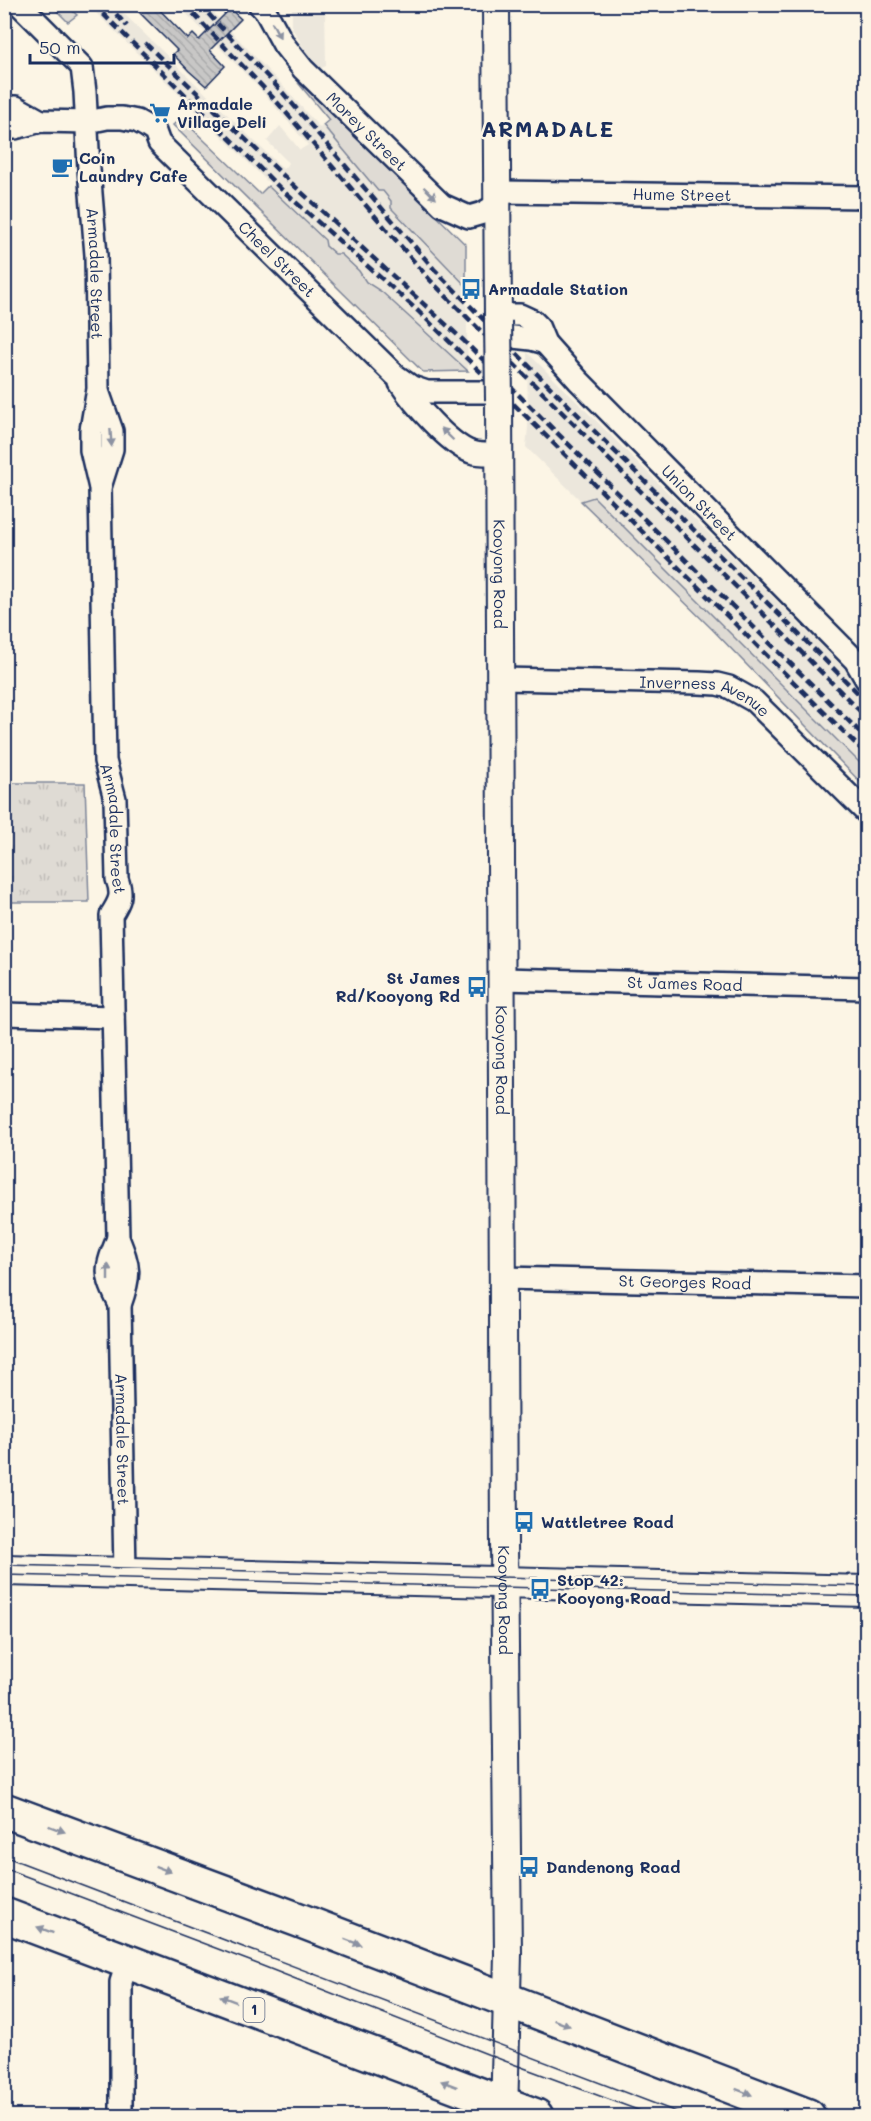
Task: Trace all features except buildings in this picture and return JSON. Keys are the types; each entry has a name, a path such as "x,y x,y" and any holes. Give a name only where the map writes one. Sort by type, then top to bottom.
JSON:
{"highway":[{"path":"4,1810 299,1920 808,2116"},
{"name":"1","path":"4,1915 128,1961 504,2110 536,2116"}],"main road":[{"path":"4,1570 867,1591"}],"street":[{"path":"20,4 82,67 88,122"},
{"name":"Morey Street","path":"259,4 266,12 284,45 303,69 442,205 475,217 498,198"},
{"name":"Kooyong Road","path":"496,4 498,198 503,324 496,394 499,454 501,679 508,1954 504,2110"},
{"path":"4,107 16,107 40,121"},
{"path":"4,128 15,128 40,121"},
{"name":"Cheel Street","path":"40,121 88,122 104,129 132,130 146,139 159,143 395,375 412,387 427,392 496,394"},
{"name":"Armadale Street","path":"88,122 89,169 96,255 98,389 112,431 112,449 99,488 105,761 115,799 117,879 120,887 120,901 111,915 118,1238 128,1265 128,1282 120,1305 125,1573"},
{"name":"Hume Street","path":"498,198 867,197"},
{"name":"Union Street","path":"503,324 520,315 533,321 538,326 545,344 578,380 861,662 867,680"},
{"name":"Cheel Street","path":"395,375 414,403 459,446 477,453 499,454"},
{"name":"Inverness Avenue","path":"501,679 699,683 729,687 754,701 867,812"},
{"name":"St James Road","path":"502,979 867,988"},
{"path":"4,1014 113,1017"},
{"name":"St Georges Road","path":"503,1278 867,1286"},
{"path":"121,2116 121,1982 128,1961"}],"shaded area":[{"path":"88,5 115,5 283,169 289,163 267,141 280,126 300,150 308,145 260,89 178,5 206,5 320,128 323,125 378,191 382,191 391,201 391,208 466,286 468,371 382,292 366,282 359,271 341,254 335,254 326,246 268,186 270,184"},
{"path":"292,5 325,5 326,66 316,70 303,55 307,54 292,28"},
{"path":"527,352 866,690 866,788 712,629 526,447"}],"green space":[{"path":"51,5 66,5 77,15 68,22"},
{"path":"299,84 304,85 466,245 466,286 391,208 391,201 383,191 378,191 323,125 329,120"},
{"path":"181,118 260,194 268,186 325,240 326,246 335,254 341,254 359,271 366,282 382,292 468,371 423,372 173,125"},
{"path":"594,497 866,769 866,788 712,629 581,501"},
{"path":"5,783 85,783 89,902 5,902"}],"tram line":[{"path":"4,1565 866,1586"},
{"path":"4,1575 866,1596"},
{"path":"4,1856 687,2116"},
{"path":"4,1868 654,2116"}],"railway":[{"path":"93,4 281,189 418,311 866,754"},
{"path":"107,4 127,26"},
{"path":"184,4 277,102 430,280 866,717"},
{"path":"199,4 283,93 434,269 866,701"},
{"path":"145,43 288,180 463,340 866,738"}],"place":[{"name":"Armadale Village Deli","path":"160,113"},
{"name":"Coin Laundry Cafe","path":"62,167"},
{"name":"Armadale Station","path":"471,289"},
{"name":"St James Rd/Kooyong Rd","path":"477,987"},
{"name":"Wattletree Road","path":"524,1522"},
{"name":"Stop 42: Kooyong Road","path":"540,1589"},
{"name":"Dandenong Road","path":"529,1867"}],"district":[{"name":"ARMADALE","path":"548,129"}]}
